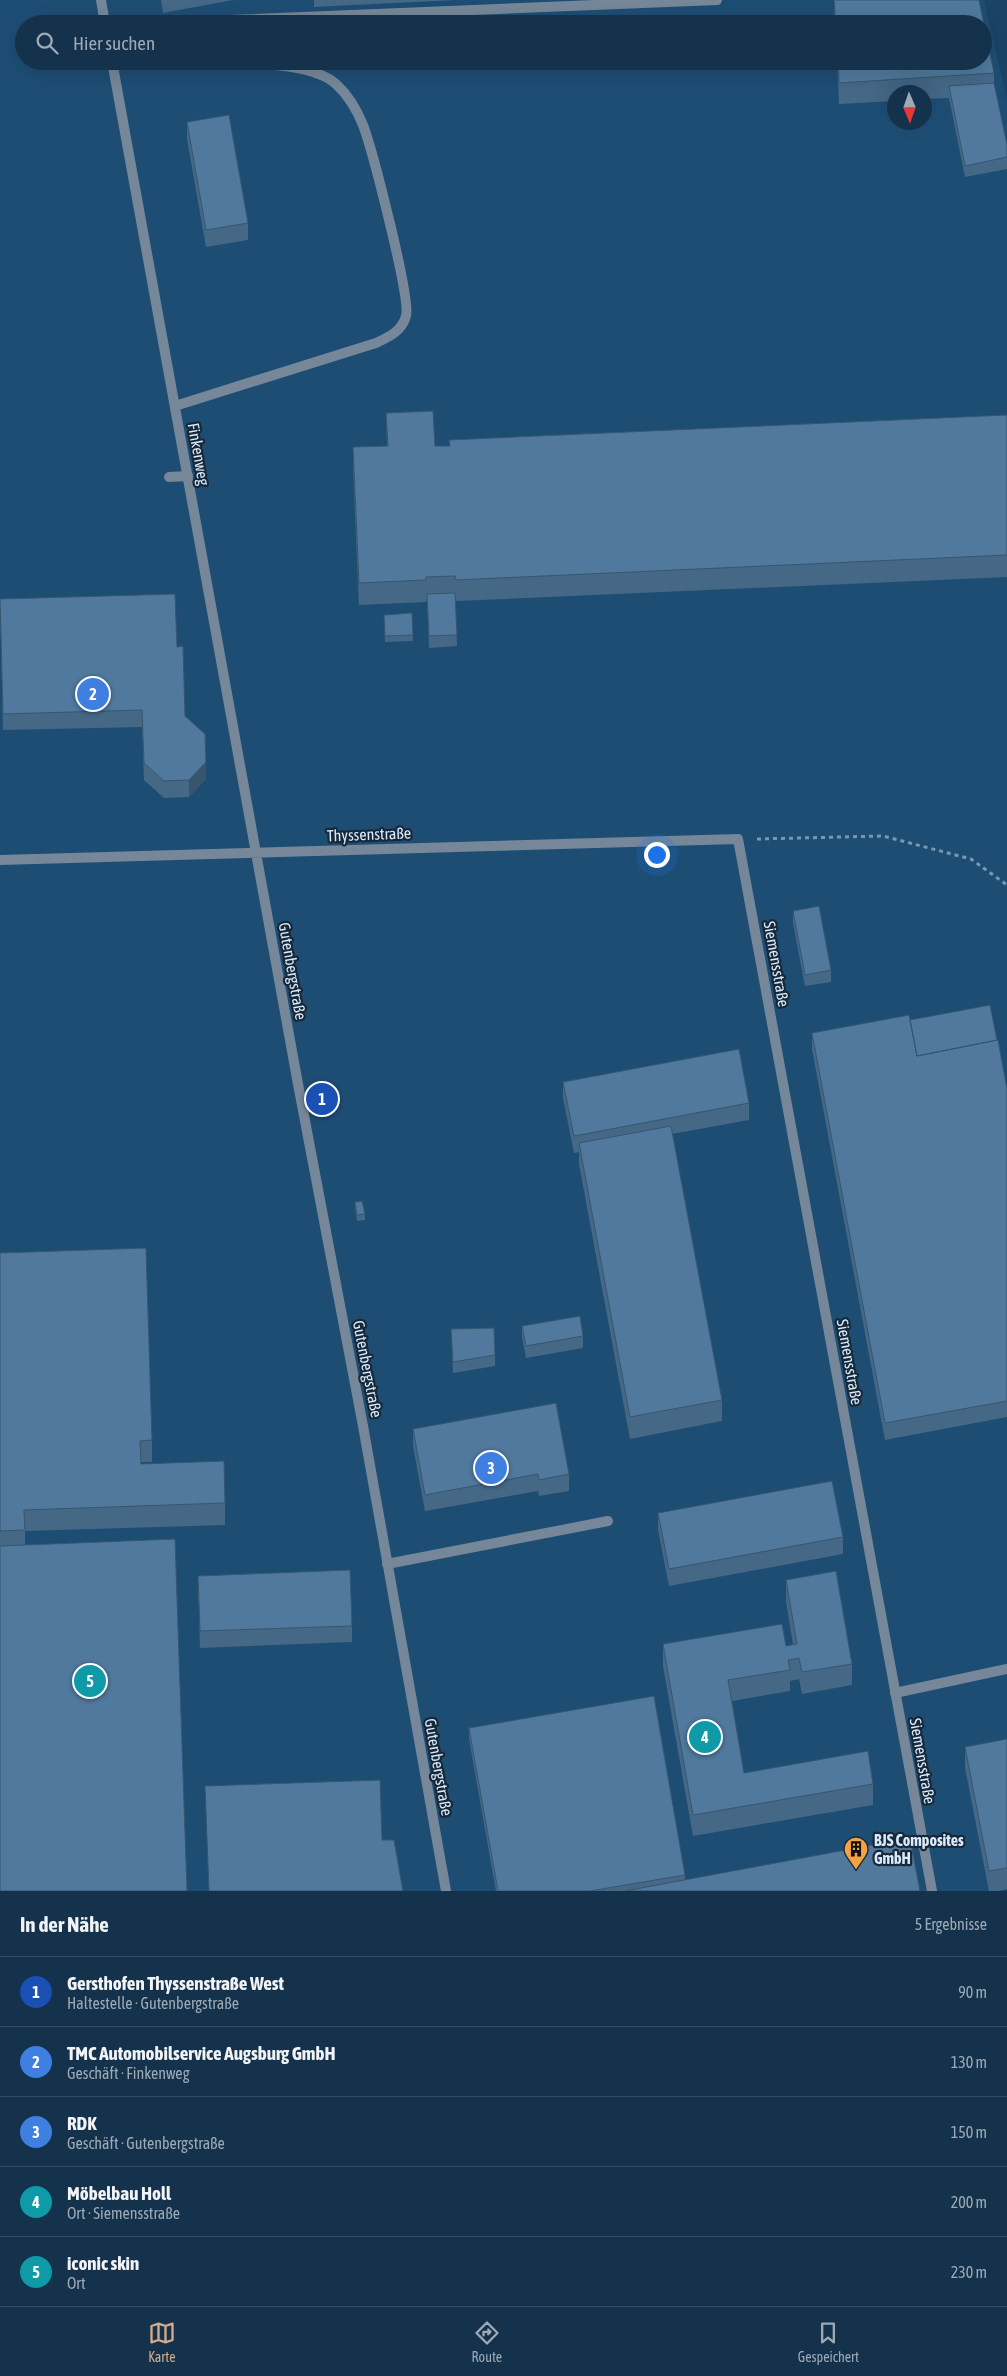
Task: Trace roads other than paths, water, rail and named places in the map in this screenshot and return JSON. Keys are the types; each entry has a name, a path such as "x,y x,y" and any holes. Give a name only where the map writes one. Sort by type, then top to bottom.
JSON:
{"street":[{"path":"101,0 104,15"},
{"path":"351,15 717,0"},
{"name":"Finkenweg","path":"114,70 256,852"},
{"path":"175,406 376,343 392,335 400,328 406,316 406,301 370,145 357,112 335,83 322,76 296,70"},
{"path":"169,477 188,476"},
{"name":"Thyssenstraße","path":"0,860 738,839"},
{"name":"Siemensstraße","path":"738,839 932,1891"},
{"name":"Gutenbergstraße","path":"256,852 446,1891"},
{"path":"387,1564 608,1521"},
{"path":"896,1693 1007,1669"}],"place":[{"name":"TMC Automobilservice Augsburg GmbH","path":"93,694"},
{"name":"Gersthofen Thyssenstraße West","path":"322,1099"},
{"name":"RDK","path":"491,1468"},
{"name":"iconic skin","path":"90,1681"},
{"name":"Möbelbau Holl","path":"705,1737"},
{"name":"BJS Composites GmbH","path":"856,1870"}]}
